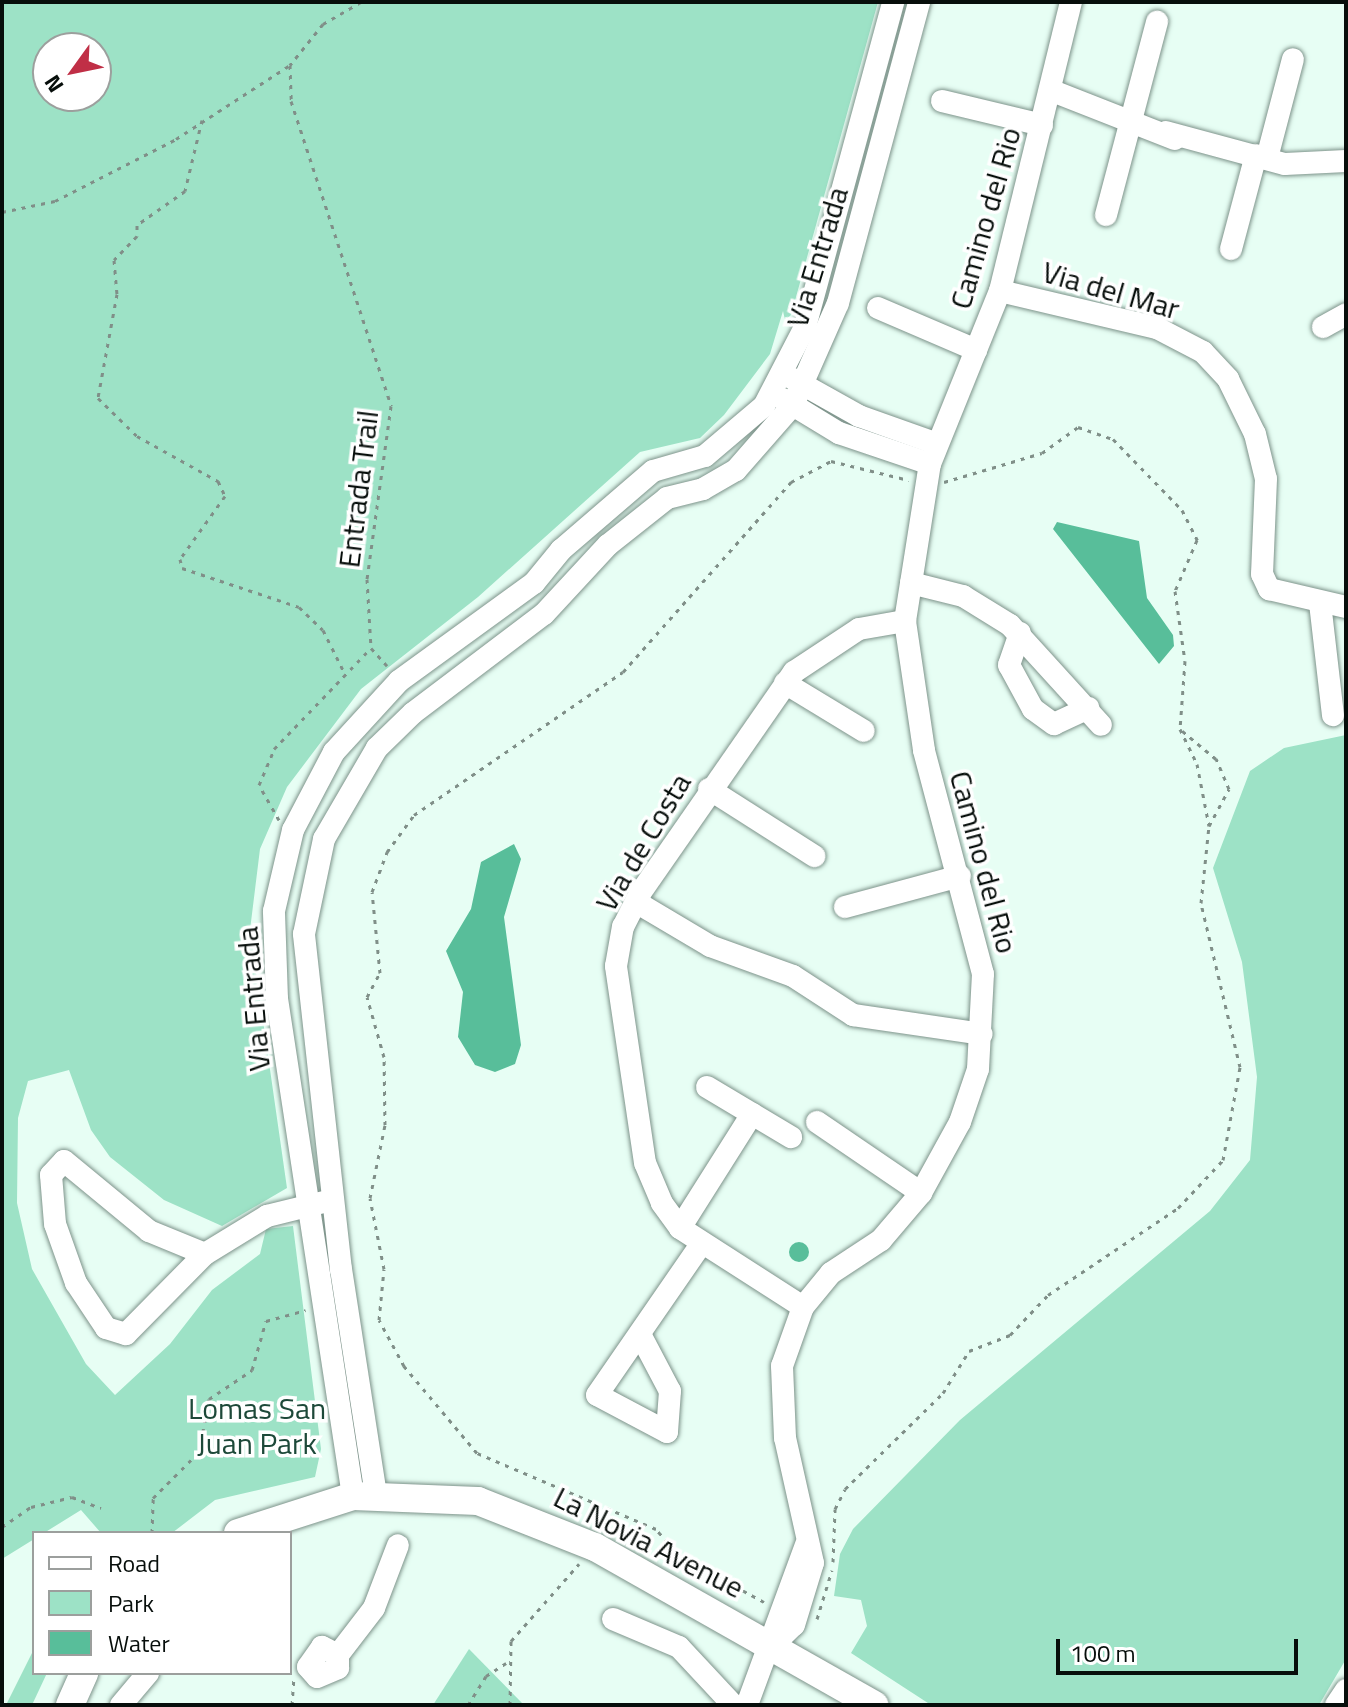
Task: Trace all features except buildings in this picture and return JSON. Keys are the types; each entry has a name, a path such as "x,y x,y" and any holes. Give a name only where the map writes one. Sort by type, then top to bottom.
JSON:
{"main road":[{"name":"La Novia Avenue","path":"245,1531 365,1495 478,1501 595,1547 874,1705"},
{"path":"70,1705 83,1675"}],"street":[{"name":"Via Entrada","path":"365,1495 322,1202 272,950 280,870 293,830 334,752 399,681 534,583 554,557 653,471 691,460 719,446 778,382 805,327 893,2"},
{"name":"Via Entrada","path":"365,1495 327,1308 304,934 324,839 377,748 577,580 667,498 703,489 736,470 798,395 838,303 919,2"},
{"name":"Camino del Rio","path":"747,1705 803,1582 806,1545 785,1438 782,1366 803,1307 831,1273 881,1240 921,1193 960,1122 982,1034 983,974 960,876 924,750 905,621 931,464 1000,291 1071,2"},
{"path":"1106,215 1157,22"},
{"path":"1231,249 1293,59"},
{"path":"1050,90 1132,117 1166,132 1186,147 1216,146 1262,157 1346,161"},
{"path":"942,101 1042,125"},
{"name":"Via del Mar","path":"1000,291 1157,328 1203,352 1228,379 1255,434 1266,479 1262,574 1280,596 1346,607"},
{"path":"878,308 976,350"},
{"path":"1323,327 1346,314"},
{"path":"778,382 798,395 839,433 931,464"},
{"path":"691,460 703,489"},
{"path":"554,557 577,580"},
{"path":"911,583 963,596 1020,633 1094,716 1054,724 1033,709 1009,665 1020,633"},
{"path":"1320,603 1333,715"},
{"name":"Via de Costa","path":"803,1307 680,1228 645,1163 616,1001 623,927 709,789 785,683 859,629 905,621"},
{"path":"785,683 864,731"},
{"path":"709,789 814,856"},
{"path":"845,907 960,876"},
{"path":"636,902 710,946 793,976 853,1015 982,1034"},
{"path":"707,1087 791,1137"},
{"path":"680,1228 752,1114"},
{"path":"817,1122 921,1193"},
{"path":"205,1254 149,1231 64,1161 51,1175 64,1255 106,1328 132,1331 205,1254 267,1216 322,1202"},
{"path":"642,1338 702,1243"},
{"path":"298,1667 314,1650 338,1655 374,1608 398,1545"},
{"path":"613,1619 679,1647 733,1705"},
{"path":"121,1705 146,1675"},
{"path":"1336,1705 1346,1690"}],"path":[{"path":"2,212 55,201 202,120 290,65 323,24 361,2"},
{"name":"Entrada Trail","path":"290,65 291,101 391,406 367,579 371,648"},
{"path":"202,120 185,191 137,225 137,236 114,260 117,294 98,398 137,436 218,481 225,496 180,559 182,568 299,607 323,630 345,674"},
{"path":"1078,427 1113,439 1182,510 1197,540 1175,591 1185,661 1180,729 1197,764 1209,826 1202,930 1222,981 1240,1067 1223,1160 1178,1208 1048,1295 1010,1335 969,1351 943,1393 845,1489 835,1509 829,1598 818,1618 787,1620 681,1557 656,1529 477,1453 404,1366 379,1320 384,1269 370,1198 385,1125 384,1057 367,997 380,973 372,892 387,852 414,815 623,672 814,465 831,461 931,464 1042,453 1078,427"},
{"path":"293,830 275,818 259,785 274,749 371,648 399,681"},
{"path":"1180,729 1216,759 1229,789 1209,826"},
{"path":"152,1531 153,1498 199,1452 209,1399 252,1370 266,1321 327,1308"},
{"path":"2,1527 31,1507 72,1497 101,1508"},
{"path":"510,1705 506,1663 511,1641 595,1547"},
{"path":"468,1705 486,1676 506,1663"},
{"path":"292,1705 298,1667"}],"green space":[{"name":"Lomas San Juan Park","path":"2,2 878,2 791,315 785,320 783,311 770,354 724,415 700,438 640,452 478,597 361,689 287,787 260,849 250,930 287,1188 222,1226 164,1200 110,1157 91,1130 69,1070 28,1081 18,1118 17,1203 32,1269 86,1364 115,1395 170,1344 212,1290 260,1254 266,1229 293,1226 321,1449 315,1477 215,1500 175,1531 99,1531 81,1510 47,1531 32,1531 32,1540 2,1559"},
{"path":"1346,735 1346,1659 1319,1705 931,1705 851,1653 867,1626 861,1600 834,1596 840,1554 853,1529 960,1420 1210,1211 1250,1160 1257,1077 1242,962 1213,868 1250,771 1284,748"},
{"path":"469,1649 524,1705 433,1705"},
{"path":"32,1653 32,1675 46,1675 32,1705 6,1705"}],"water":[{"path":"1057,522 1139,541 1147,598 1173,635 1174,646 1159,664 1053,529"},
{"path":"514,844 521,859 504,917 521,1045 515,1064 495,1072 475,1065 458,1037 463,992 446,951 471,909 481,862"},
{"path":"799,1242 806,1245 809,1252 806,1259 799,1262 792,1259 789,1252 792,1245"}]}
